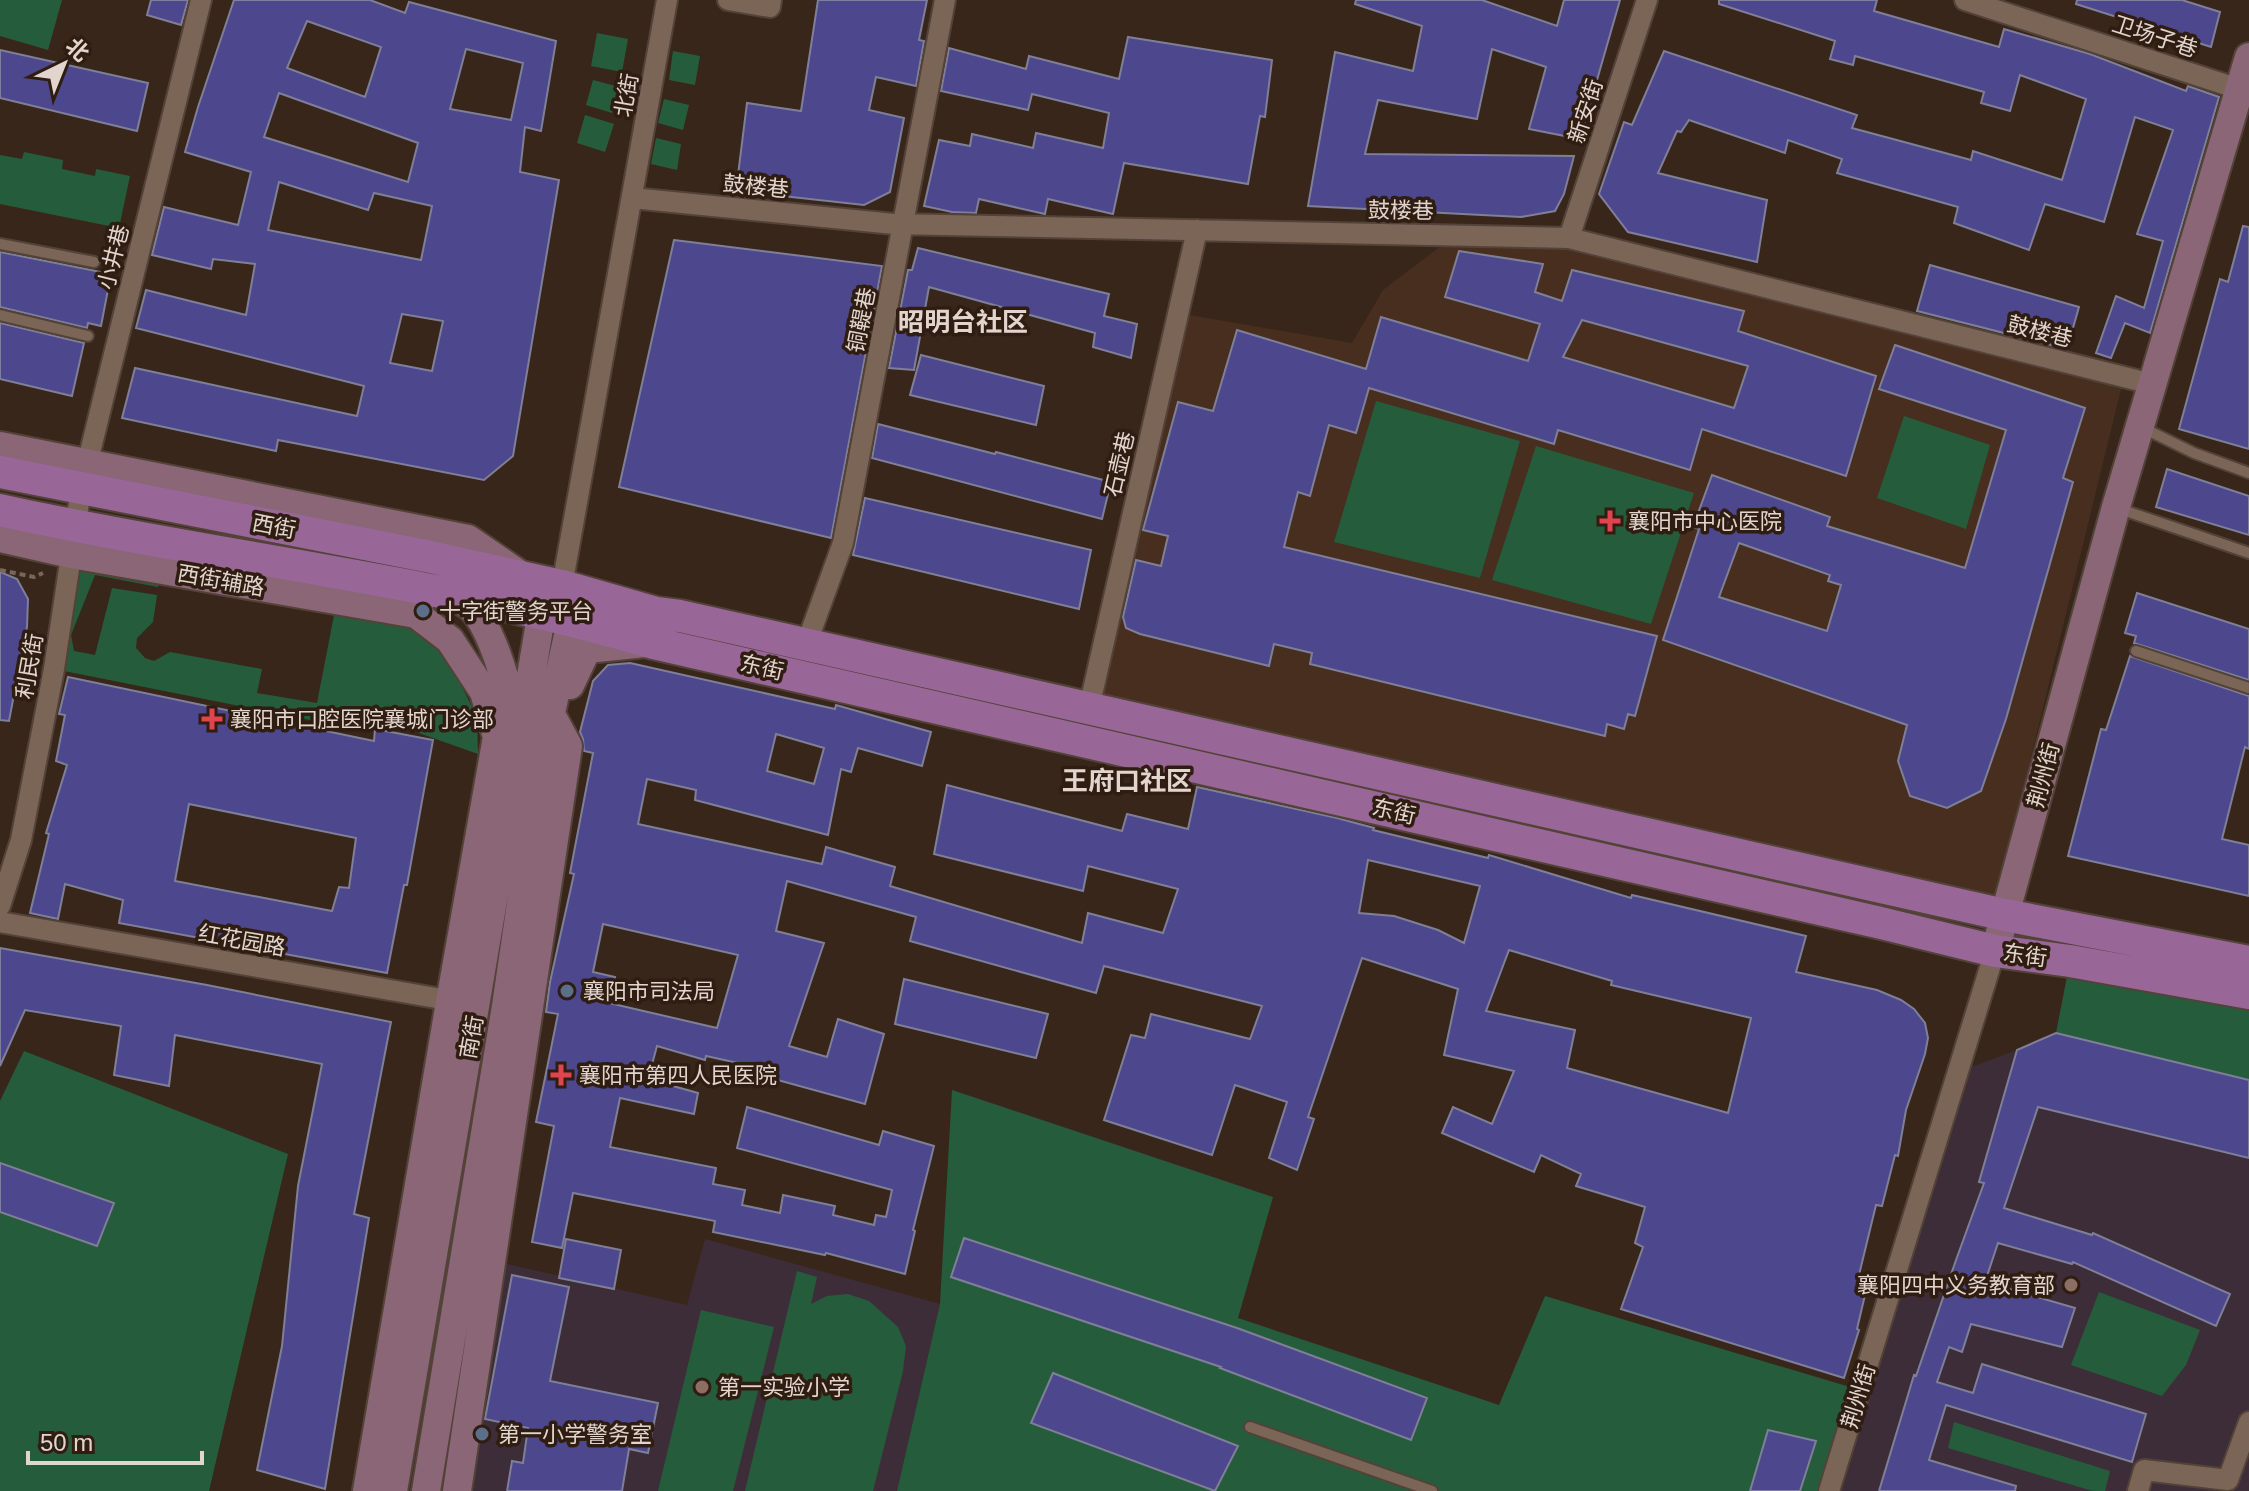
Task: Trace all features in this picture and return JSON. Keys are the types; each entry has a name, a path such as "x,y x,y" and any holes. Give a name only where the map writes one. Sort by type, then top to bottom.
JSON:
{"main road":[{"name":"西街","path":"0,472 84,476 426,556 555,595"},
{"name":"西街","path":"0,510 73,540 420,601 555,595"},
{"name":"东街","path":"555,595 653,643 1995,951 2249,993"},
{"name":"东街","path":"555,595 806,645 2005,915 2249,962"}],"street":[{"name":"小井巷","path":"73,540 84,476 201,0"},
{"name":"北街","path":"555,595 667,0"},
{"path":"728,0 770,7 771,0"},
{"name":"铜鞮巷","path":"806,645 843,543 945,0"},
{"name":"新安街","path":"1569,238 1647,0"},
{"name":"卫场子巷","path":"1965,0 2241,102"},
{"name":"荆州街","path":"1829,1491 1995,951 2139,426 2241,102 2249,57"},
{"name":"鼓楼巷","path":"632,198 904,225 1569,238 2152,384"},
{"name":"石壶巷","path":"1089,708 1197,230"},
{"path":"0,446 84,476"},
{"path":"0,538 73,540"},
{"name":"利民街","path":"0,906 21,840 54,669 73,540"},
{"name":"南街","path":"426,1491 506,1006 555,595"},
{"path":"420,601 467,603 482,619 502,667 540,734 568,746 457,1491"},
{"path":"367,1491 463,1004 497,737 484,692 420,601"},
{"path":"540,734 587,649 653,643"},
{"name":"南街","path":"393,1491 463,1004 540,734"},
{"name":"红花园路","path":"0,922 463,1004"},
{"path":"2138,1491 2144,1470 2228,1480 2249,1422"}],"lane":[{"path":"0,244 94,262"},
{"path":"0,315 88,336"},
{"path":"2139,426 2194,453 2249,473"},
{"path":"2116,507 2249,553"},
{"path":"2136,651 2249,688"},
{"path":"1250,1427 1432,1491"}],"shaded area":[{"name":"襄阳市中心医院","path":"1454,236 1569,238 2124,377 1993,912 1089,708 1178,313 1352,343 1383,290"},
{"name":"襄阳四中义务教育部","path":"2056,1033 2249,1080 2249,1491 1829,1491 1958,1072"},
{"name":"第一实验小学","path":"705,1239 940,1304 897,1491 469,1491 503,1263 687,1305"}],"green space":[{"path":"0,0 62,0 48,50 0,36"},
{"path":"597,33 628,39 622,72 591,66"},
{"path":"673,51 700,56 695,85 669,80"},
{"path":"593,80 619,87 612,113 586,105"},
{"path":"664,99 689,105 683,130 658,123"},
{"path":"585,115 614,124 605,152 577,143"},
{"path":"656,138 681,144 677,170 651,164"},
{"path":"24,152 63,160 62,169 95,176 96,169 130,176 119,228 0,204 0,155 22,159"},
{"path":"1376,401 1520,441 1480,578 1334,542"},
{"path":"1904,416 1990,445 1966,529 1877,498"},
{"path":"1536,446 1694,493 1651,624 1492,580"},
{"path":"71,554 163,570 158,587 95,575 71,635 74,651 95,655 112,588 157,595 153,622 137,638 136,648 145,658 154,661 170,652 262,669 257,693 317,703 335,610 408,621 441,653 458,679 477,717 478,754 368,715 365,731 54,669"},
{"path":"2070,961 2249,993 2249,1080 2056,1033"},
{"path":"24,1051 288,1154 209,1491 0,1491 0,1101"},
{"path":"952,1090 1273,1197 1238,1318 1499,1405 1545,1296 1860,1390 1829,1491 897,1491 940,1304"},
{"path":"797,1271 817,1277 811,1304 827,1296 848,1294 869,1301 898,1327 906,1346 903,1371 873,1491 745,1491"},
{"path":"2099,1292 2200,1330 2186,1365 2162,1396 2071,1365"},
{"path":"701,1310 774,1327 733,1491 658,1491"},
{"path":"1954,1422 2110,1471 2105,1491 2093,1491 1948,1448"}],"building":[{"path":"151,0 188,0 181,25 147,15"},
{"path":"234,0 370,0 405,13 409,2 556,41 541,131 525,127 520,172 559,180 513,456 484,480 278,440 276,451 122,418 135,368 357,416 364,386 136,328 146,290 246,315 255,264 213,259 211,269 152,255 164,207 238,225 251,172 185,152","holes":["307,21 381,47 365,97 287,68","466,49 523,63 511,120 450,109","279,93 418,143 408,182 264,137","279,182 368,210 374,193 432,206 421,260 268,230","402,314 443,321 432,371 390,363"]},
{"path":"818,0 927,0 919,40 924,41 916,86 876,77 869,110 904,118 890,192 864,205 736,191 747,103 801,111"},
{"path":"1356,0 1482,0 1557,26 1564,0 1620,0 1580,139 1529,129 1546,67 1492,49 1477,119 1378,100 1365,154 1574,156 1564,194 1555,211 1521,217 1308,206 1335,52 1413,71 1422,26 1355,4"},
{"path":"1719,0 1877,0 1874,11 1999,47 2004,29 2090,54 2186,91 2188,86 2219,97 2150,333 2125,323 2111,358 2096,353 2116,296 2144,308 2163,241 2137,234 2173,130 2135,117 2104,222 2045,204 2029,250 1954,223 1958,207 1837,173 1842,159 1788,140 1785,153 1689,120 1681,132 1677,131 1658,173 1767,200 1757,262 1628,232 1599,194 1624,122 1632,125 1664,51 1857,115 1852,128 1971,160 1973,151 2062,180 2086,99 2020,75 2010,111 1981,103 1984,92 1855,56 1853,65 1830,59 1835,41 1719,4"},
{"path":"2077,0 2182,0 2220,12 2211,47 2076,4"},
{"path":"1128,37 1272,60 1265,117 1260,116 1248,184 1124,163 1113,214 1048,199 1045,214 979,199 976,213 924,206 939,140 970,146 972,134 1033,148 1036,133 1103,148 1109,113 1032,94 1028,110 941,91 949,48 1026,69 1029,56 1119,79"},
{"path":"0,50 148,83 137,131 0,98"},
{"path":"2243,226 2249,227 2249,449 2179,429 2220,279 2228,282"},
{"path":"674,240 882,266 831,538 619,487"},
{"path":"918,248 1109,294 1104,316 1137,324 1131,358 1093,347 1095,333 929,287 914,370 889,368 908,270 912,270"},
{"path":"1459,251 1543,264 1535,292 1562,301 1572,270 1744,311 1738,331 1876,376 1846,476 1702,429 1690,470 1558,430 1554,444 1369,388 1356,433 1329,425 1310,496 1298,492 1284,547 1657,636 1635,716 1628,714 1624,729 1607,724 1605,736 1310,664 1312,653 1274,644 1269,666 1126,628 1123,617 1136,560 1161,566 1168,536 1143,530 1178,402 1213,411 1237,330 1366,369 1381,317 1528,361 1540,324 1445,297","holes":["1582,320 1748,366 1734,408 1563,357"]},
{"path":"0,252 111,274 101,326 88,323 87,328 0,307"},
{"path":"1930,265 2079,307 2067,349 1917,311"},
{"path":"0,323 84,343 72,396 0,379"},
{"path":"1895,345 2085,408 2063,478 2073,482 2006,719 1981,791 1947,808 1910,796 1898,761 1907,725 1663,640 1699,529 1693,527 1712,475 1830,517 1827,526 1965,568 2006,430 1879,389","holes":["1739,543 1830,575 1828,581 1841,585 1827,631 1719,597"]},
{"path":"921,355 1044,386 1036,425 910,395"},
{"path":"878,424 1111,482 1102,519 872,458"},
{"path":"2167,469 2249,496 2249,535 2156,507"},
{"path":"865,498 1091,550 1079,609 853,555"},
{"path":"0,572 17,579 28,599 27,627 9,721 0,720"},
{"path":"2137,593 2249,629 2249,680 2134,643 2136,636 2125,633"},
{"path":"2130,656 2249,696 2249,749 2245,747 2222,839 2249,845 2249,896 2068,856 2101,729 2106,730"},
{"path":"630,663 835,709 836,705 931,732 922,766 858,748 851,772 841,769 828,835 695,800 696,790 647,779 638,824 822,864 826,847 895,867 890,886 1082,943 1088,913 1163,933 1178,889 1088,866 1083,891 934,854 947,785 1122,831 1127,814 1188,829 1197,787 1337,818 1488,858 1489,855 1631,898 1632,895 1806,936 1796,972 1877,990 1901,1000 1914,1009 1925,1023 1928,1038 1906,1110 1898,1156 1895,1155 1882,1206 1876,1205 1859,1275 1869,1278 1859,1330 1844,1378 1621,1309 1643,1247 1635,1243 1645,1207 1576,1186 1581,1174 1541,1155 1534,1172 1442,1133 1453,1107 1492,1124 1514,1071 1444,1055 1458,989 1362,958 1308,1117 1314,1119 1297,1170 1269,1158 1287,1102 1235,1085 1212,1155 1104,1120 1131,1035 1145,1038 1151,1014 1250,1039 1262,1006 1104,966 1096,993 910,941 916,917 787,881 776,931 824,943 789,1046 827,1057 838,1019 884,1034 865,1104 763,1076 765,1069 706,1056 705,1060 657,1046 648,1079 698,1093 694,1114 620,1098 610,1147 716,1168 713,1184 745,1190 742,1205 780,1213 783,1195 835,1206 833,1215 874,1225 876,1215 886,1217 892,1190 737,1148 747,1107 879,1145 883,1131 934,1146 905,1274 826,1253 713,1232 715,1221 573,1193 562,1248 532,1242 554,1126 536,1122 558,1014 546,1012 574,874 570,873 593,753 584,751 580,732 593,681 608,665","holes":["776,734 824,748 814,784 767,771","1368,860 1480,886 1464,943 1438,930 1394,916 1359,913","603,924 738,955 717,1028 609,1003 615,977 593,972","1509,950 1612,981 1611,985 1751,1018 1728,1113 1567,1068 1575,1030 1486,1011"]},
{"path":"68,677 374,741 375,729 433,740 407,885 404,885 387,973 119,923 123,900 65,884 58,919 30,913 49,834 46,833 67,765 56,761 65,715 59,714","holes":["189,804 356,838 349,888 339,887 332,911 175,881"]},
{"path":"0,948 391,1022 354,1214 369,1218 325,1489 257,1470 282,1346 298,1186 322,1064 175,1035 169,1086 114,1075 121,1026 25,1010 0,1066"},
{"path":"904,979 1048,1014 1036,1058 895,1024"},
{"path":"2056,1033 2249,1080 2249,1158 2038,1107 2004,1208 2093,1233 2230,1294 2216,1326 2073,1262 1998,1243 1985,1282 2075,1308 2062,1347 1971,1324 1962,1352 1949,1347 1937,1382 1973,1393 1982,1364 2146,1414 2132,1462 1946,1405 1929,1460 2016,1486 2015,1491 1879,1491 1914,1375 1984,1183 1979,1182 2017,1050"},
{"path":"0,1163 114,1203 97,1246 0,1212"},
{"path":"964,1238 1237,1328 1427,1398 1411,1440 1221,1367 951,1277"},
{"path":"566,1239 621,1250 614,1289 559,1278"},
{"path":"512,1275 569,1287 550,1381 658,1403 648,1453 629,1449 622,1491 507,1491 512,1461 523,1463 528,1428 485,1419"},
{"path":"1053,1373 1238,1446 1215,1491 1031,1423"},
{"path":"1768,1430 1816,1441 1800,1491 1750,1491"}],"place":[{"name":"襄阳市中心医院","path":"1610,521"},
{"name":"十字街警务平台","path":"423,611"},
{"name":"襄阳市口腔医院襄城门诊部","path":"212,719"},
{"name":"襄阳市司法局","path":"567,991"},
{"name":"襄阳市第四人民医院","path":"561,1075"},
{"name":"襄阳四中义务教育部","path":"2071,1285"},
{"name":"第一实验小学","path":"702,1387"},
{"name":"第一小学警务室","path":"482,1434"}],"district":[{"name":"昭明台社区","path":"963,322"},
{"name":"王府口社区","path":"1127,781"}]}
